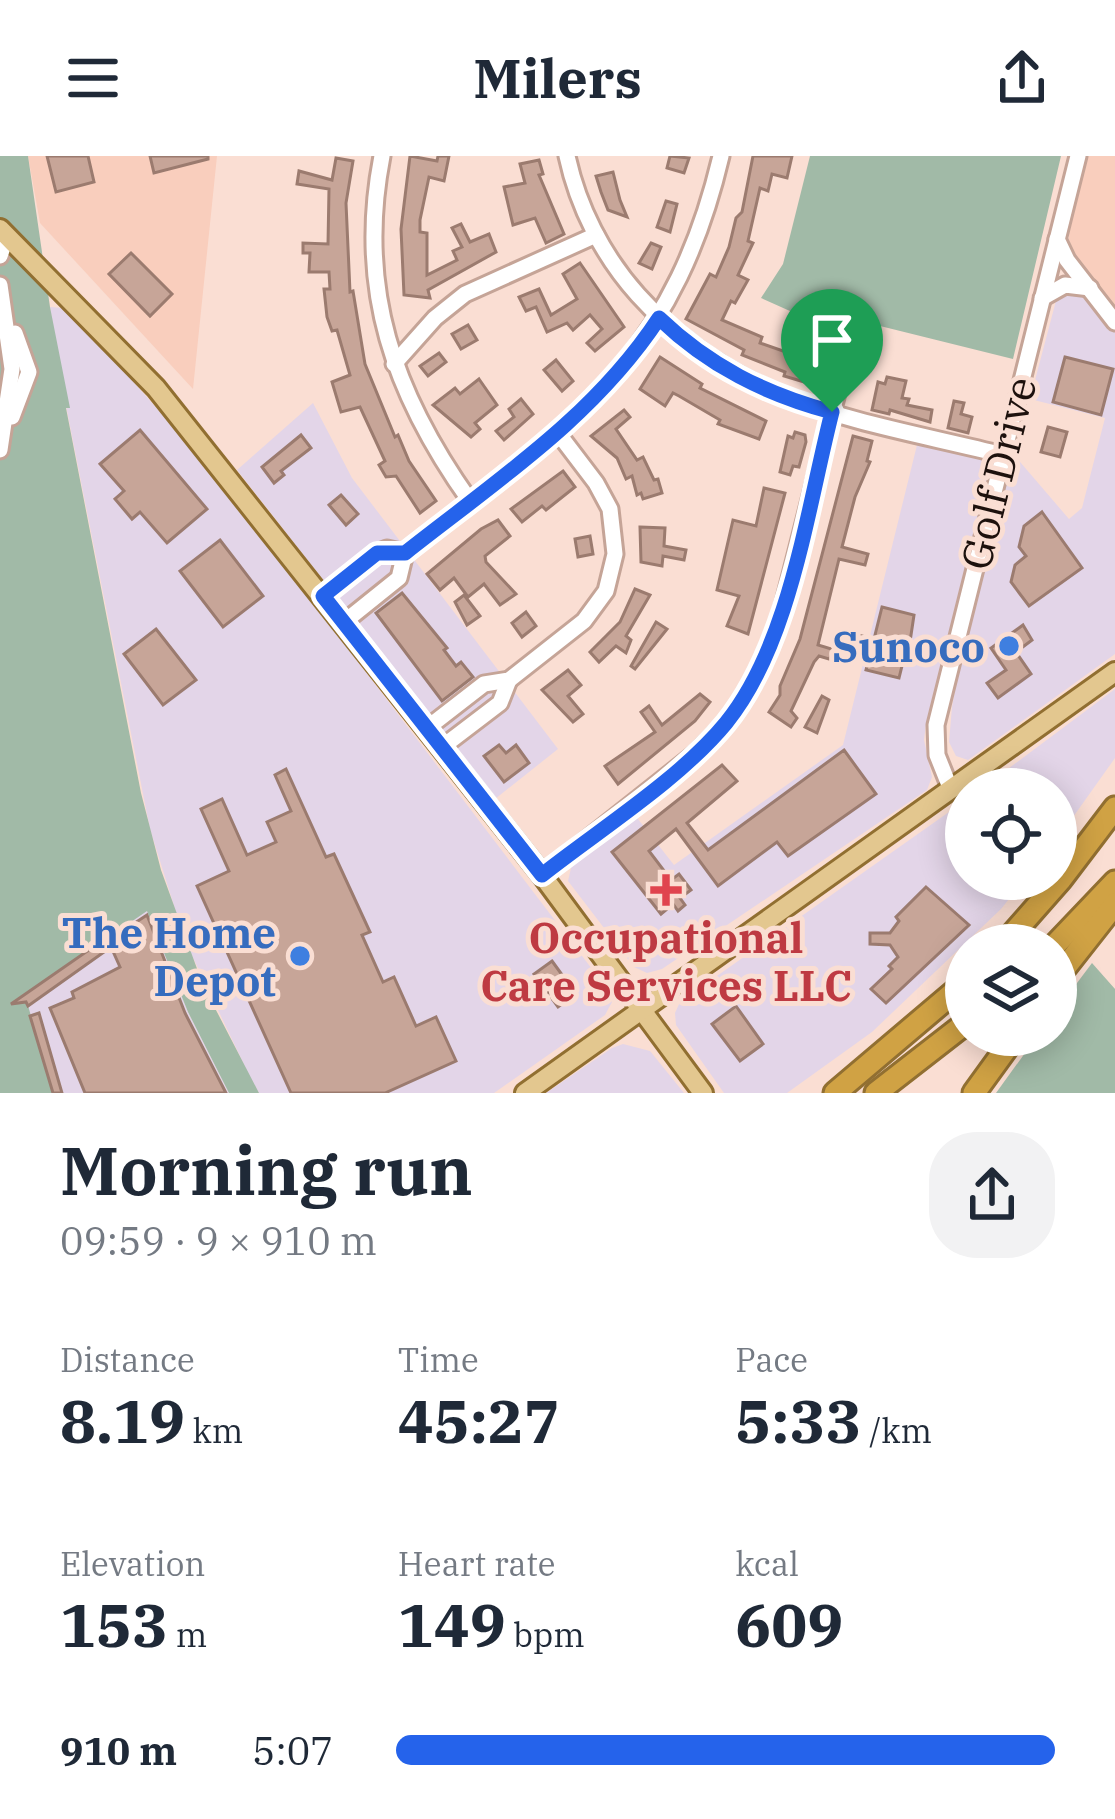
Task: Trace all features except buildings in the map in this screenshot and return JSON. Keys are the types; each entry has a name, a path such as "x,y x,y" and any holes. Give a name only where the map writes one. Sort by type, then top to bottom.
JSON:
{"highway":[{"path":"1021,924 1115,808"},
{"path":"1075,924 1115,882"},
{"path":"1077,953 1115,904"},
{"path":"835,1093 945,1000"},
{"path":"876,1093 945,1039"},
{"path":"974,1093 1001,1056"}],"main road":[{"path":"4,232 156,388 542,875 704,1093"},
{"path":"981,768 1115,672"},
{"path":"525,1093 945,794"}],"street":[{"path":"382,156 374,216 383,325 394,364 428,438 470,501"},
{"path":"567,156 578,195 618,270 686,343 734,375 783,398 1003,455"},
{"path":"343,623 399,578 405,553 558,433 610,383 659,318 698,238 721,156"},
{"name":"Golf Drive","path":"945,777 937,755 935,725 1078,156"},
{"path":"0,256 4,232"},
{"path":"394,364 458,298 596,235"},
{"path":"1057,239 1067,260 1115,322"},
{"path":"0,285 12,369 2,443"},
{"path":"1042,298 1065,285 1090,288"},
{"path":"542,875 696,754 746,695 774,638 850,342"},
{"path":"426,729 484,684 509,680 584,621 603,597 612,573 615,532 606,500 558,433"},
{"path":"323,596 377,553 405,553"},
{"path":"441,748 500,703 509,680"}],"shaded area":[{"path":"28,156 217,156 193,389 40,223"},
{"path":"1086,156 1115,156 1115,308 1069,240 1068,226"},
{"path":"1071,290 1086,292 1115,331 1115,654 968,760 956,756 949,742 952,707 962,650 1014,455 1069,519 1082,508 1105,418 1030,399 1057,297"},
{"path":"50,307 63,308 109,354 218,478 608,990 612,1002 605,1015 494,1093 259,1093 185,941 150,829"},
{"path":"313,403 352,478 558,749 495,799 237,470"},
{"path":"918,441 994,460 926,724 924,740 932,777 927,790 662,969 647,973 634,967 568,881 572,864 634,814 674,865 843,745"},
{"path":"1115,689 1115,758 1077,811 1077,768 1009,768"},
{"path":"945,815 945,900 1008,900 985,924 945,924 945,962 872,1032 787,1093 724,1093 676,1025 680,1002"},
{"path":"148,910 188,1012 229,1093 53,1093 24,995"},
{"path":"623,1044 650,1051 684,1093 546,1093 612,1048"}],"green space":[{"path":"0,156 28,156 70,408 66,408 141,793 161,870 203,985 259,1093 229,1093 188,1012 147,911 25,995 53,1093 0,1093"},
{"path":"810,156 1061,156 1013,359 868,323 839,333 761,298 783,264"},
{"path":"1092,963 1115,989 1115,1093 996,1093 1023,1056 1077,1056 1077,983"}],"place":[{"name":"Sunoco","path":"1009,646"},
{"name":"Occupational Care Services LLC","path":"666,890"},
{"name":"The Home Depot","path":"300,956"}],"route":[{"path":"659,318 734,375 767,392 832,412 774,638 746,695 696,754 542,875 323,596 382,550 405,553 558,433 610,383 659,318"}]}
